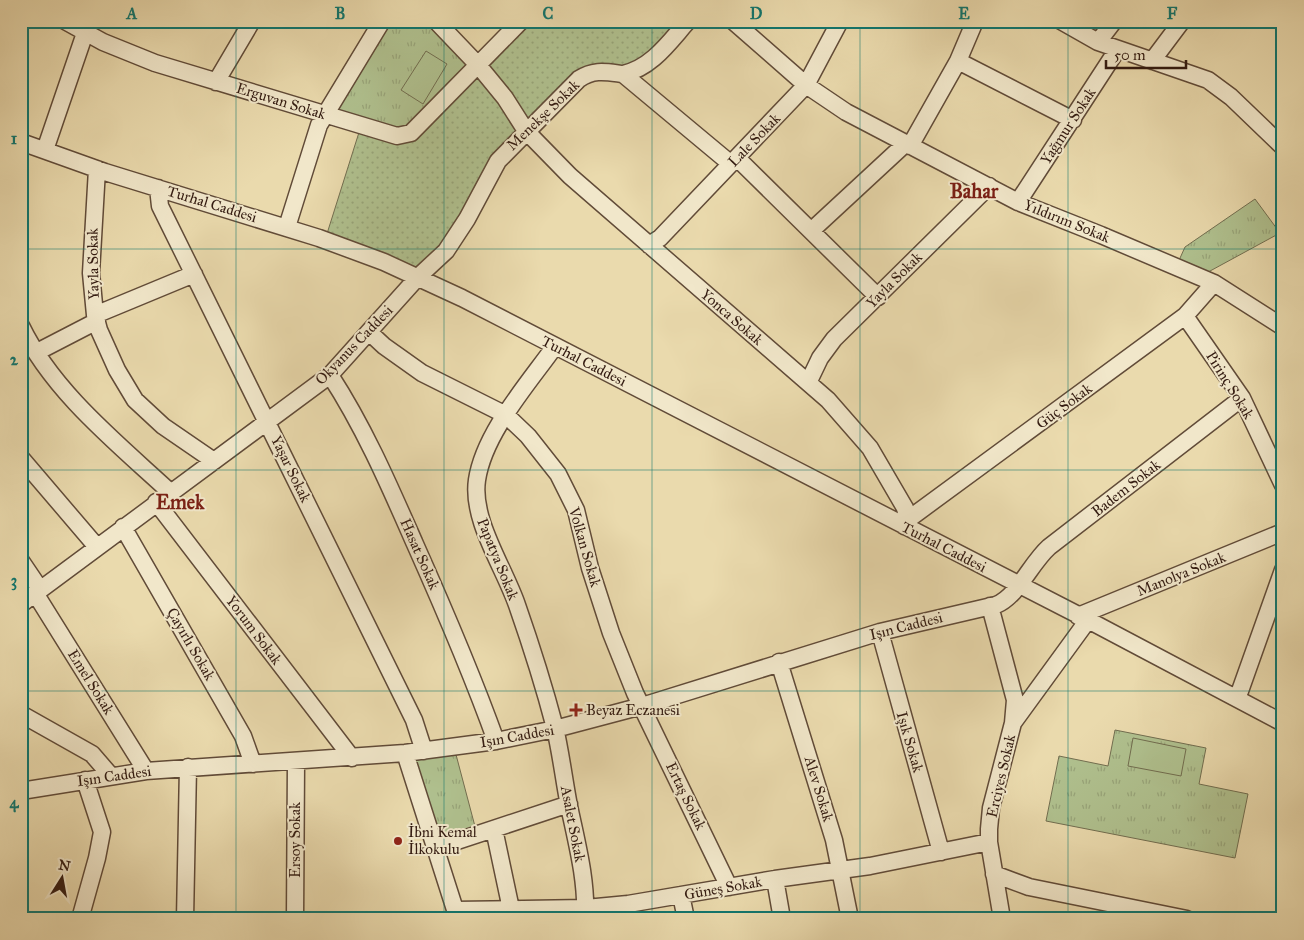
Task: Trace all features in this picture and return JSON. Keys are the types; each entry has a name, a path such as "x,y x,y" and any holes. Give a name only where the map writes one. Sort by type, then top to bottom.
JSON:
{"street":[{"name":"Erguvan Sokak","path":"65,21 85,33 138,56 390,135 411,133 521,21"},
{"path":"216,82 252,21"},
{"path":"287,227 320,125 382,21"},
{"name":"Yonca Sokak","path":"436,21 478,65 505,98 526,131 570,176 808,381 848,421 870,448 905,508 905,523"},
{"path":"623,74 634,71 651,60 688,21"},
{"name":"Yıldırım Sokak","path":"734,21 806,85 846,112 1018,202 1102,235 1214,283 1283,327"},
{"name":"Lale Sokak","path":"649,245 660,238 806,85 840,21"},
{"path":"812,231 908,145 958,60 975,21"},
{"path":"1061,21 1098,42 1117,50 1196,74 1219,87 1283,147"},
{"path":"1098,42 1114,21"},
{"path":"1152,61 1182,21"},
{"path":"45,150 85,33"},
{"name":"Yağmur Sokak","path":"1018,202 1117,50"},
{"path":"958,60 1073,120"},
{"name":"Menekşe Sokak","path":"418,277 449,247 467,219 492,170 504,154 578,79 586,74 602,71 623,74"},
{"path":"623,74 734,161 812,231 878,297"},
{"name":"Turhal Caddesi","path":"21,142 97,169 287,227 384,262 418,277 905,523 1283,724"},
{"name":"Yayla Sokak","path":"97,169 91,273 96,318 116,367 135,400 163,426 214,461"},
{"name":"Yayla Sokak","path":"808,381 826,348 989,186"},
{"name":"Yaşar Sokak","path":"158,188 160,206 414,720 424,751"},
{"path":"37,352 96,318 194,274"},
{"name":"Okyanus Caddesi","path":"21,604 123,526 268,422 330,374 418,277"},
{"name":"Güç Sokak","path":"905,523 1185,316 1214,283"},
{"name":"Pirinç Sokak","path":"1185,316 1242,398 1283,485"},
{"path":"21,326 37,352 87,413 170,492"},
{"name":"Volkan Sokak","path":"369,332 384,346 422,374 506,415 544,454 558,474 576,510 590,568 611,633 642,706"},
{"name":"Papatya Sokak","path":"555,346 506,415 483,458 477,478 477,498 483,523 511,589 536,661 555,730"},
{"name":"Hasat Sokak","path":"330,374 356,416 378,462 471,672 496,741"},
{"name":"Badem Sokak","path":"1019,585 1034,562 1049,547 1242,398"},
{"path":"21,458 97,547"},
{"name":"Yorum Sokak","path":"156,502 352,758"},
{"name":"Çayırlı Sokak","path":"123,526 244,736 253,764"},
{"name":"Manolya Sokak","path":"1083,618 1283,532"},
{"name":"Emel Sokak","path":"21,561 146,771"},
{"path":"1240,691 1283,570"},
{"name":"Işın Caddesi","path":"21,791 146,771 352,758 424,751 496,741 555,730 642,706 880,632 990,606 1007,600 1019,585"},
{"name":"Erciyes Sokak","path":"990,606 1015,700 1013,723 991,808 989,842 1002,919"},
{"name":"Erciyes Sokak","path":"1013,723 1083,618"},
{"name":"Işık Sokak","path":"880,632 941,852"},
{"name":"Turhal Caddesi","path":"1123,638 1240,691 1283,713"},
{"name":"Alev Sokak","path":"780,662 841,871 850,919"},
{"name":"Ertaş Sokak","path":"642,706 729,887"},
{"path":"21,714 92,754 111,776"},
{"name":"Asalet Sokak","path":"555,730 582,868 585,913"},
{"path":"405,753 456,915"},
{"name":"Ersoy Sokak","path":"295,919 296,762"},
{"path":"185,919 188,767"},
{"path":"80,919 98,858 102,832 85,780"},
{"path":"436,848 569,804"},
{"path":"494,828 511,909"},
{"name":"Güneş Sokak","path":"456,915 511,909 585,913 629,912 681,895 775,879 841,871 989,842"},
{"path":"994,874 1029,887 1187,919"},
{"path":"775,879 782,919"},
{"path":"681,895 686,919"}],"green space":[{"path":"382,21 436,21 478,65 411,133 325,115"},
{"path":"521,21 688,21 651,61 594,72 482,187 418,277 325,240 361,126 390,135"},
{"path":"426,51 447,64 423,104 401,90"},
{"path":"1255,199 1280,233 1199,277 1176,267 1185,247"},
{"path":"1115,730 1206,748 1199,784 1248,794 1235,858 1046,821 1059,756 1108,766"},
{"path":"1133,738 1186,749 1181,776 1128,766"},
{"path":"454,747 477,834 436,848 405,753"}],"place":[{"name":"Beyaz Eczanesi","path":"576,710"},
{"name":"İbni Kemal İlkokulu","path":"398,841"}],"district":[{"name":"Bahar","path":"974,191"},
{"name":"Emek","path":"180,502"}]}
